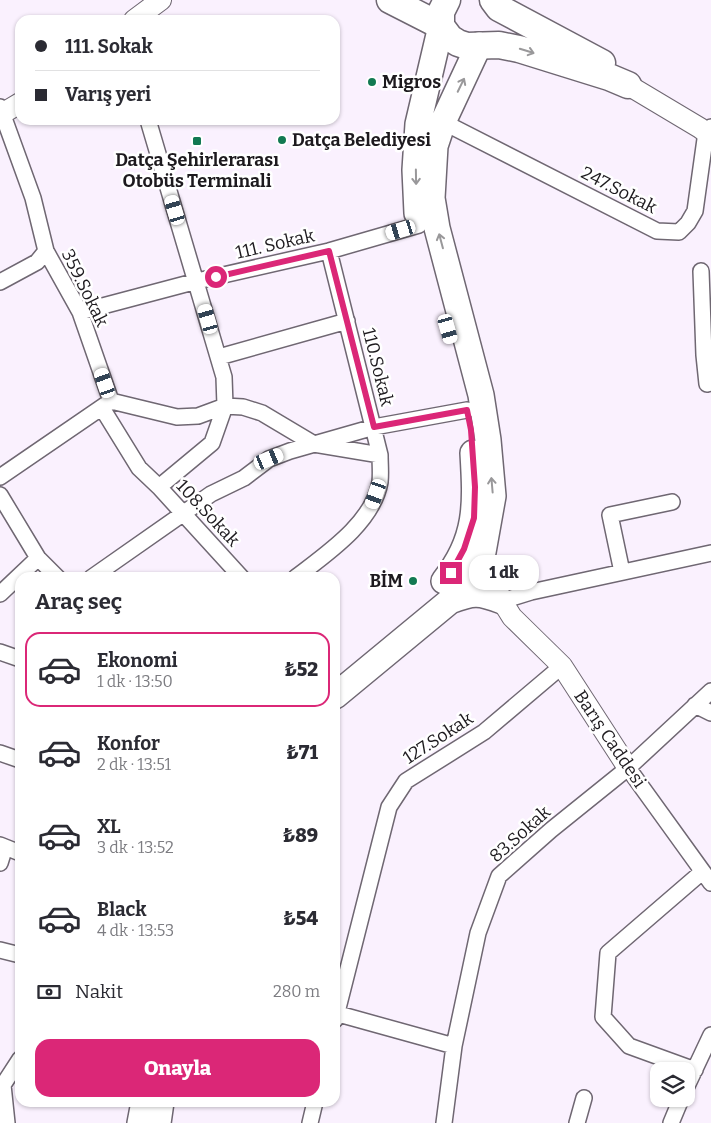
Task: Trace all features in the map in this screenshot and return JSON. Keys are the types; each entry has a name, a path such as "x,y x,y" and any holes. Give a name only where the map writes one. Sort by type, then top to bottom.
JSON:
{"highway":[{"path":"390,0 441,26 450,38 458,43 467,46 499,45 519,49 628,84"},
{"path":"441,26 442,12 447,0"},
{"path":"479,46 493,34 498,26 498,3 604,64 628,84"}],"main road":[{"path":"340,671 418,610 451,573 464,549 474,518 475,487 471,430 462,382 419,225 416,205 418,124 441,26"},
{"path":"340,692 450,601 483,552 493,496 488,440 481,395 437,228 432,198 435,146 442,122 479,46"},
{"path":"483,552 502,601"},
{"path":"450,601 470,594 487,595 502,601"}],"street":[{"path":"141,15 161,0"},
{"path":"628,84 709,132"},
{"path":"1,112 15,105"},
{"name":"359.Sokak","path":"1,112 33,198 46,251 80,312 107,405 139,468 159,487"},
{"name":"247.Sokak","path":"442,122 657,231 679,232 688,223 695,211 709,132"},
{"path":"150,125 219,357 224,377 225,406"},
{"name":"111. Sokak","path":"80,312 197,281 329,251 419,225"},
{"path":"0,282 37,262 46,251"},
{"name":"110.Sokak","path":"303,572 331,552 357,524 372,506 380,482 380,455 374,427 329,251"},
{"path":"702,271 704,355 709,384"},
{"path":"219,357 347,321"},
{"path":"0,477 107,405 177,417 198,416 225,406 243,407 262,413 314,444 380,455"},
{"name":"108.Sokak","path":"225,406 212,443 159,487 236,572"},
{"path":"100,572 211,494 244,478 269,459 374,427 467,410"},
{"path":"0,495 38,558 52,572"},
{"path":"622,572 610,515 672,502"},
{"path":"502,601 531,592 711,553"},
{"path":"23,572 38,558"},
{"path":"0,594 15,580"},
{"name":"Barış Caddesi","path":"502,601 512,617 562,666 628,768 706,877"},
{"path":"0,652 15,657"},
{"name":"127.Sokak","path":"340,1000 389,807 406,781 484,732 562,666"},
{"name":"83.Sokak","path":"444,1123 454,1046 478,933 499,876 551,830 628,768 711,691"},
{"path":"695,705 711,713"},
{"path":"0,753 15,758"},
{"path":"0,864 2,846 15,851"},
{"path":"673,1062 630,1046 604,1017 608,953 706,877"},
{"path":"0,950 15,954"},
{"path":"340,1017 454,1046"},
{"path":"695,1070 711,1035"},
{"path":"8,1123 3,1085 15,1067"},
{"path":"577,1123 584,1098"},
{"path":"310,1123 314,1107"},
{"path":"671,1123 678,1107"}],"place":[{"name":"Migros","path":"372,82"},
{"name":"Datça Belediyesi","path":"282,140"},
{"name":"Datça Şehirlerarası Otobüs Terminali","path":"197,141"},
{"name":"BİM","path":"413,581"}],"route":[{"path":"216,277 329,251 374,427 467,410 471,430 475,487 474,518 464,549 451,573"}]}
